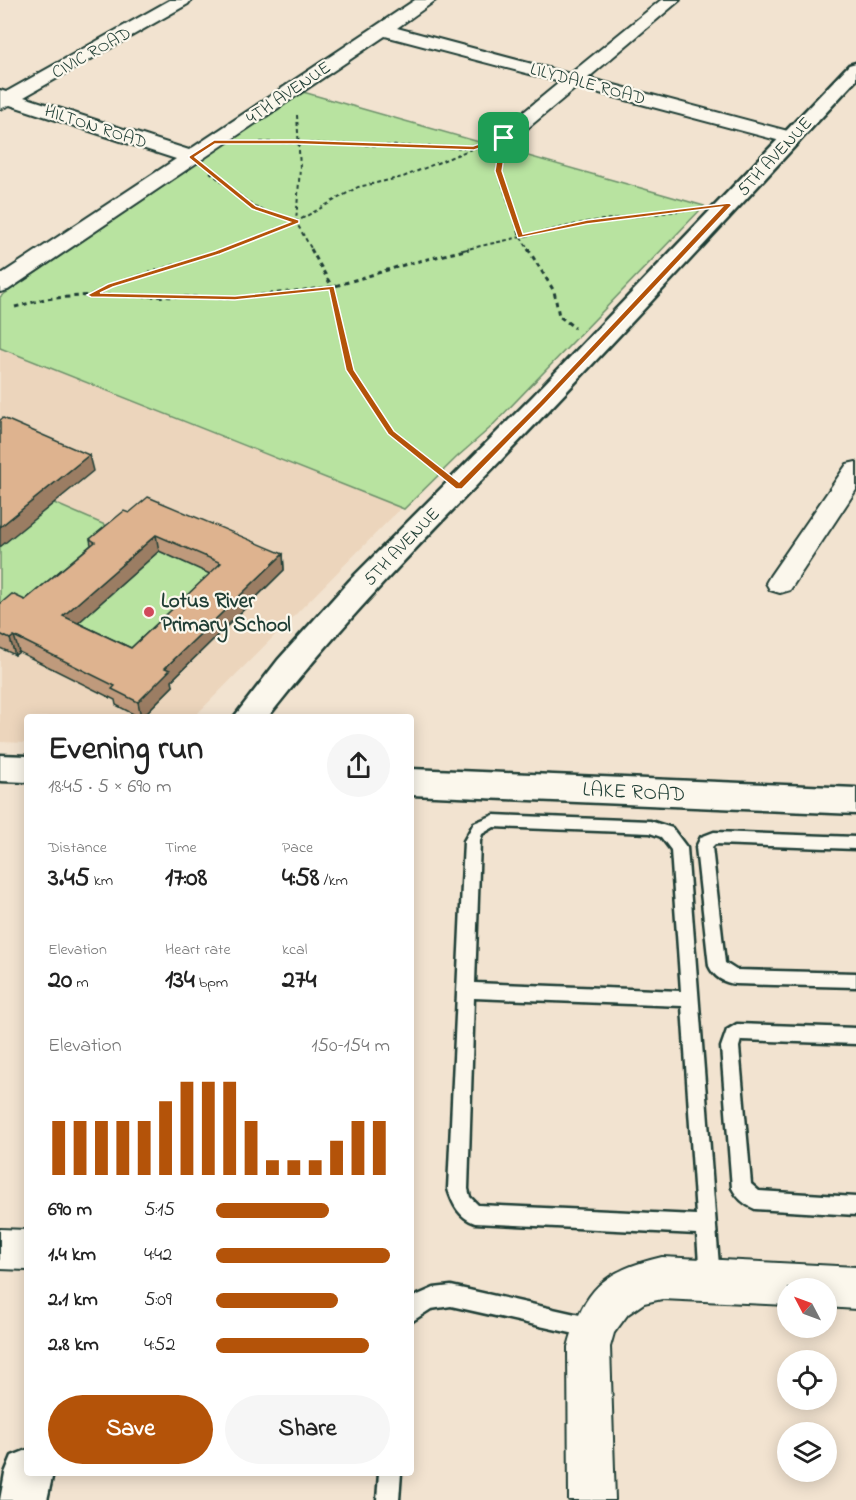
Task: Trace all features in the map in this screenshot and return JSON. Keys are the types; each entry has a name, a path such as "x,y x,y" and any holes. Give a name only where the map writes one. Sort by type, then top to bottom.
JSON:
{"main road":[{"name":"5TH AVENUE","path":"252,714 333,617 604,337 856,69"},
{"path":"0,768 24,769"},
{"name":"LAKE ROAD","path":"414,782 856,801"},
{"path":"23,1500 28,1476"}],"street":[{"name":"CIVIC ROAD","path":"3,99 182,0"},
{"name":"4TH AVENUE","path":"0,285 427,0"},
{"path":"504,138 671,0"},
{"name":"LILYDALE ROAD","path":"383,30 792,138"},
{"name":"HILTON ROAD","path":"3,99 191,157"},
{"path":"780,583 856,471"},
{"path":"0,1249 24,1250"},
{"path":"592,1500 589,1347 593,1328 609,1302 624,1290 642,1281 662,1278 856,1288"}],"lane":[{"path":"706,1225 475,1214 466,1208 460,1199 472,836 481,826 494,821 650,827 666,832 679,848 710,1280"},
{"path":"856,843 714,838 707,841 704,847 717,966 721,970 729,976 736,977 856,980"},
{"path":"466,990 689,999"},
{"path":"856,1036 737,1032 730,1047 742,1188 755,1200 856,1206"},
{"path":"414,1309 424,1301 437,1296 451,1296 593,1328"},
{"path":"388,1500 390,1476"}],"path":[{"path":"283,95 297,98 297,142 300,168 296,222 332,287 350,370 391,432 459,487"},
{"path":"91,295 111,285 218,252 296,222 358,188 403,177 504,138 498,171 520,236 554,291 559,316 574,328 604,337"},
{"path":"214,142 297,142 474,148"},
{"path":"191,157 254,207 296,222"},
{"path":"11,308 45,299 91,295 235,298 332,287 406,264 587,222 729,205"}],"shaded area":[{"name":"Lotus River Primary School","path":"0,348 401,508 197,714 24,714 24,743 0,742"}],"green space":[{"path":"303,92 704,206 489,429 404,509 0,348 0,297"},
{"path":"54,503 126,534 30,617 0,602 0,546"},
{"path":"159,551 224,580 134,664 68,632"}],"building":[{"path":"3,418 89,455 0,527 0,420"},
{"path":"148,497 283,554 165,668 170,670 138,702 112,689 115,686 14,636 10,639 0,634 0,604 12,594 25,600 95,542 90,539 124,511 129,513","holes":["156,535 221,563 131,648 63,616"]}],"place":[{"name":"Lotus River Primary School","path":"149,612"}],"route":[{"path":"504,138 498,171 520,236 587,222 729,205 459,487 391,432 350,370 332,287 235,298 91,295 111,285 218,252 296,222 254,207 191,157 214,142 297,142 474,148 504,138"}]}
